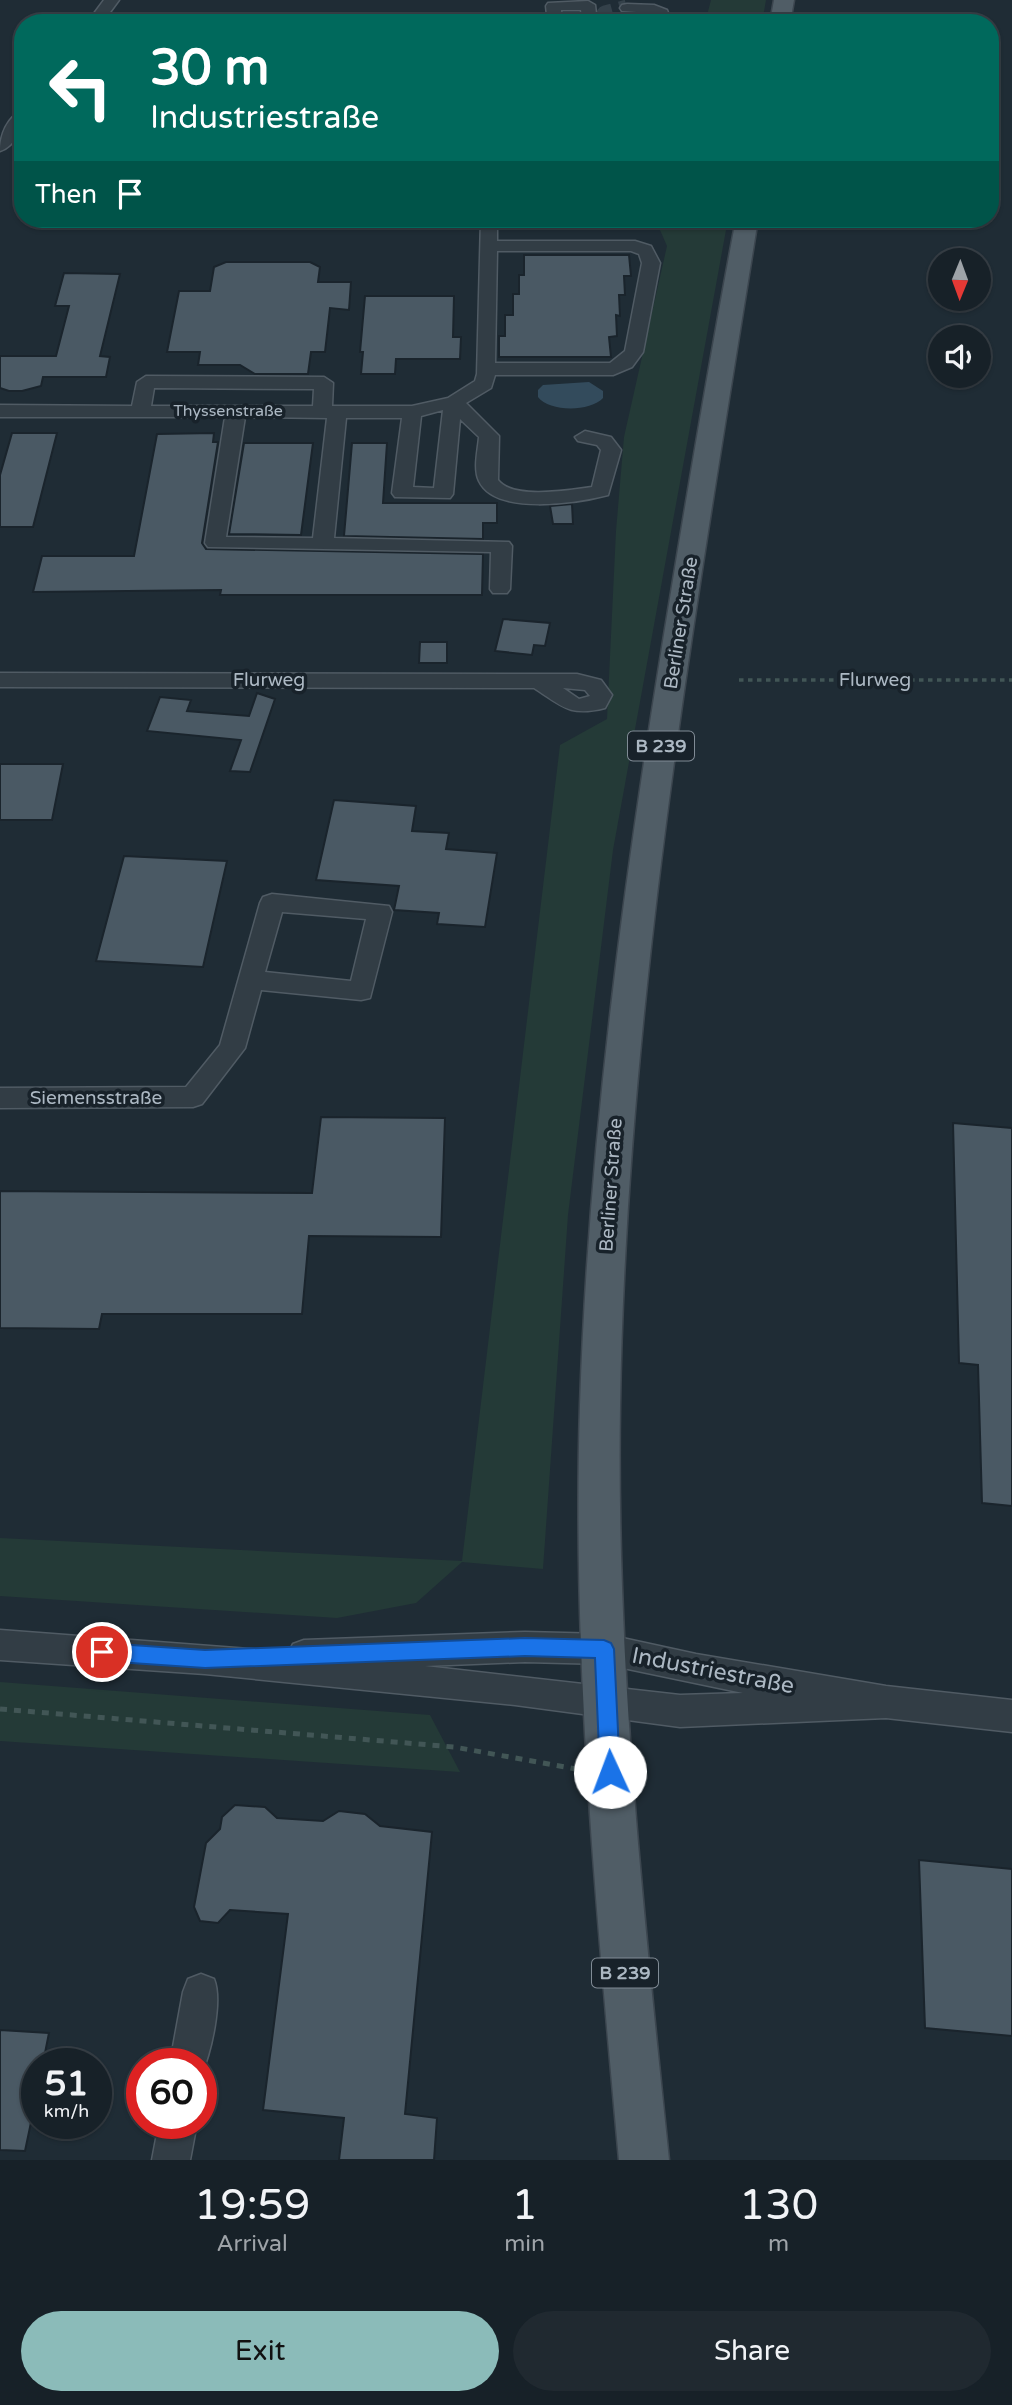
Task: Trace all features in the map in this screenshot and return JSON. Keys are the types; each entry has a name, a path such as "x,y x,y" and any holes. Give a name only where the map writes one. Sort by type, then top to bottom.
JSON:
{"main road":[{"name":"Berliner Straße","path":"644,2160 625,1970 604,1649 600,1409 615,1120 650,814 746,228"}],"street":[{"path":"101,14 112,0"},
{"path":"627,8 654,9 662,14"},
{"path":"0,146 14,128"},
{"path":"488,246 631,246 647,250 651,254 651,263 634,352 625,363 613,369 486,369 488,246 489,228"},
{"name":"Thyssenstraße","path":"3,411 412,412 454,402 484,384 486,369"},
{"path":"142,411 146,382 324,383 330,412 323,544"},
{"path":"454,402 489,436 487,479 492,488 504,496 575,497 601,491 611,450 604,441 584,437"},
{"path":"0,434 3,411"},
{"path":"236,411 215,543 502,546 500,589"},
{"name":"Flurweg","path":"0,680 539,681"},
{"path":"272,903 380,912 361,991 251,981 272,903"},
{"name":"Siemensstraße","path":"0,1098 193,1097 232,1048 251,981"},
{"name":"Industriestraße","path":"0,1645 205,1659 680,1710 886,1702"},
{"name":"Industriestraße","path":"205,1659 525,1647 604,1649 696,1669 886,1702 1012,1716"},
{"path":"191,2048 201,1992"},
{"path":"171,2160 174,2139"}],"lane":[{"path":"554,14 553,6 588,5 589,14"},
{"path":"412,412 402,493 443,494 447,433 454,402"}],"path":[{"name":"Flurweg","path":"739,680 1012,680"},
{"path":"0,1709 454,1746 566,1769 610,1772"}],"green space":[{"path":"711,0 766,0 764,14 707,14"},
{"path":"726,228 613,850 568,1215 543,1569 462,1562 416,1603 337,1618 0,1596 0,1538 462,1561 560,745 607,719 616,531 624,437 667,246 660,230"},
{"path":"0,1682 430,1715 460,1772 0,1741"}],"water":[{"path":"589,382 603,391 603,398 589,406 560,408 543,402 538,397 538,390 543,385"}],"building":[{"path":"524,255 629,255 631,276 624,276 625,295 619,295 617,336 609,337 611,357 499,357 499,336 505,336 505,315 513,315 513,294 519,294 519,275 524,275"},
{"path":"226,262 310,262 320,267 318,282 351,282 349,310 330,308 325,352 311,352 308,374 255,374 240,365 198,365 200,352 167,352 179,291 210,291 214,267"},
{"path":"64,273 120,274 100,356 110,357 106,377 43,377 41,386 22,391 0,388 0,356 56,356 69,306 55,306"},
{"path":"365,296 454,296 453,337 461,337 460,359 396,359 395,374 361,374 363,352 360,352"},
{"path":"12,433 57,433 33,527 0,527 0,475"},
{"path":"214,433 213,442 218,442 202,543 206,549 483,554 482,595 220,595 221,590 33,592 42,556 134,556 157,434"},
{"path":"244,443 313,443 301,535 229,534"},
{"path":"352,443 387,443 383,503 497,503 497,523 483,523 483,539 344,536"},
{"path":"572,504 573,524 553,524 550,506"},
{"path":"503,619 550,623 545,646 534,645 532,655 495,651"},
{"path":"420,642 447,642 447,663 419,663"},
{"path":"257,693 275,699 250,772 230,771 241,740 147,731 160,697 191,700 187,711 249,716"},
{"path":"0,764 63,764 52,820 0,820"},
{"path":"334,800 416,806 412,831 449,833 446,849 497,853 485,927 437,924 439,913 394,910 399,886 316,880"},
{"path":"124,856 227,861 203,967 96,961"},
{"path":"321,1117 445,1118 441,1237 309,1236 302,1314 102,1314 99,1329 0,1328 0,1191 312,1193"},
{"path":"953,1123 1012,1128 1012,1506 982,1503 978,1365 959,1363"},
{"path":"235,1805 265,1807 277,1818 323,1821 339,1811 365,1814 380,1826 432,1832 405,2114 437,2118 434,2160 339,2160 344,2118 263,2110 288,1914 230,1910 218,1923 200,1921 194,1907 206,1843 220,1829 222,1817"},
{"path":"919,1860 1012,1869 1012,2036 925,2028"},
{"path":"0,2030 49,2033 46,2048 21,2048 21,2139 28,2139 25,2151 0,2150"}],"tunnel":[{"path":"605,14 627,8"}],"route":[{"path":"102,1652 205,1659 525,1647 604,1649 610,1772"}]}
